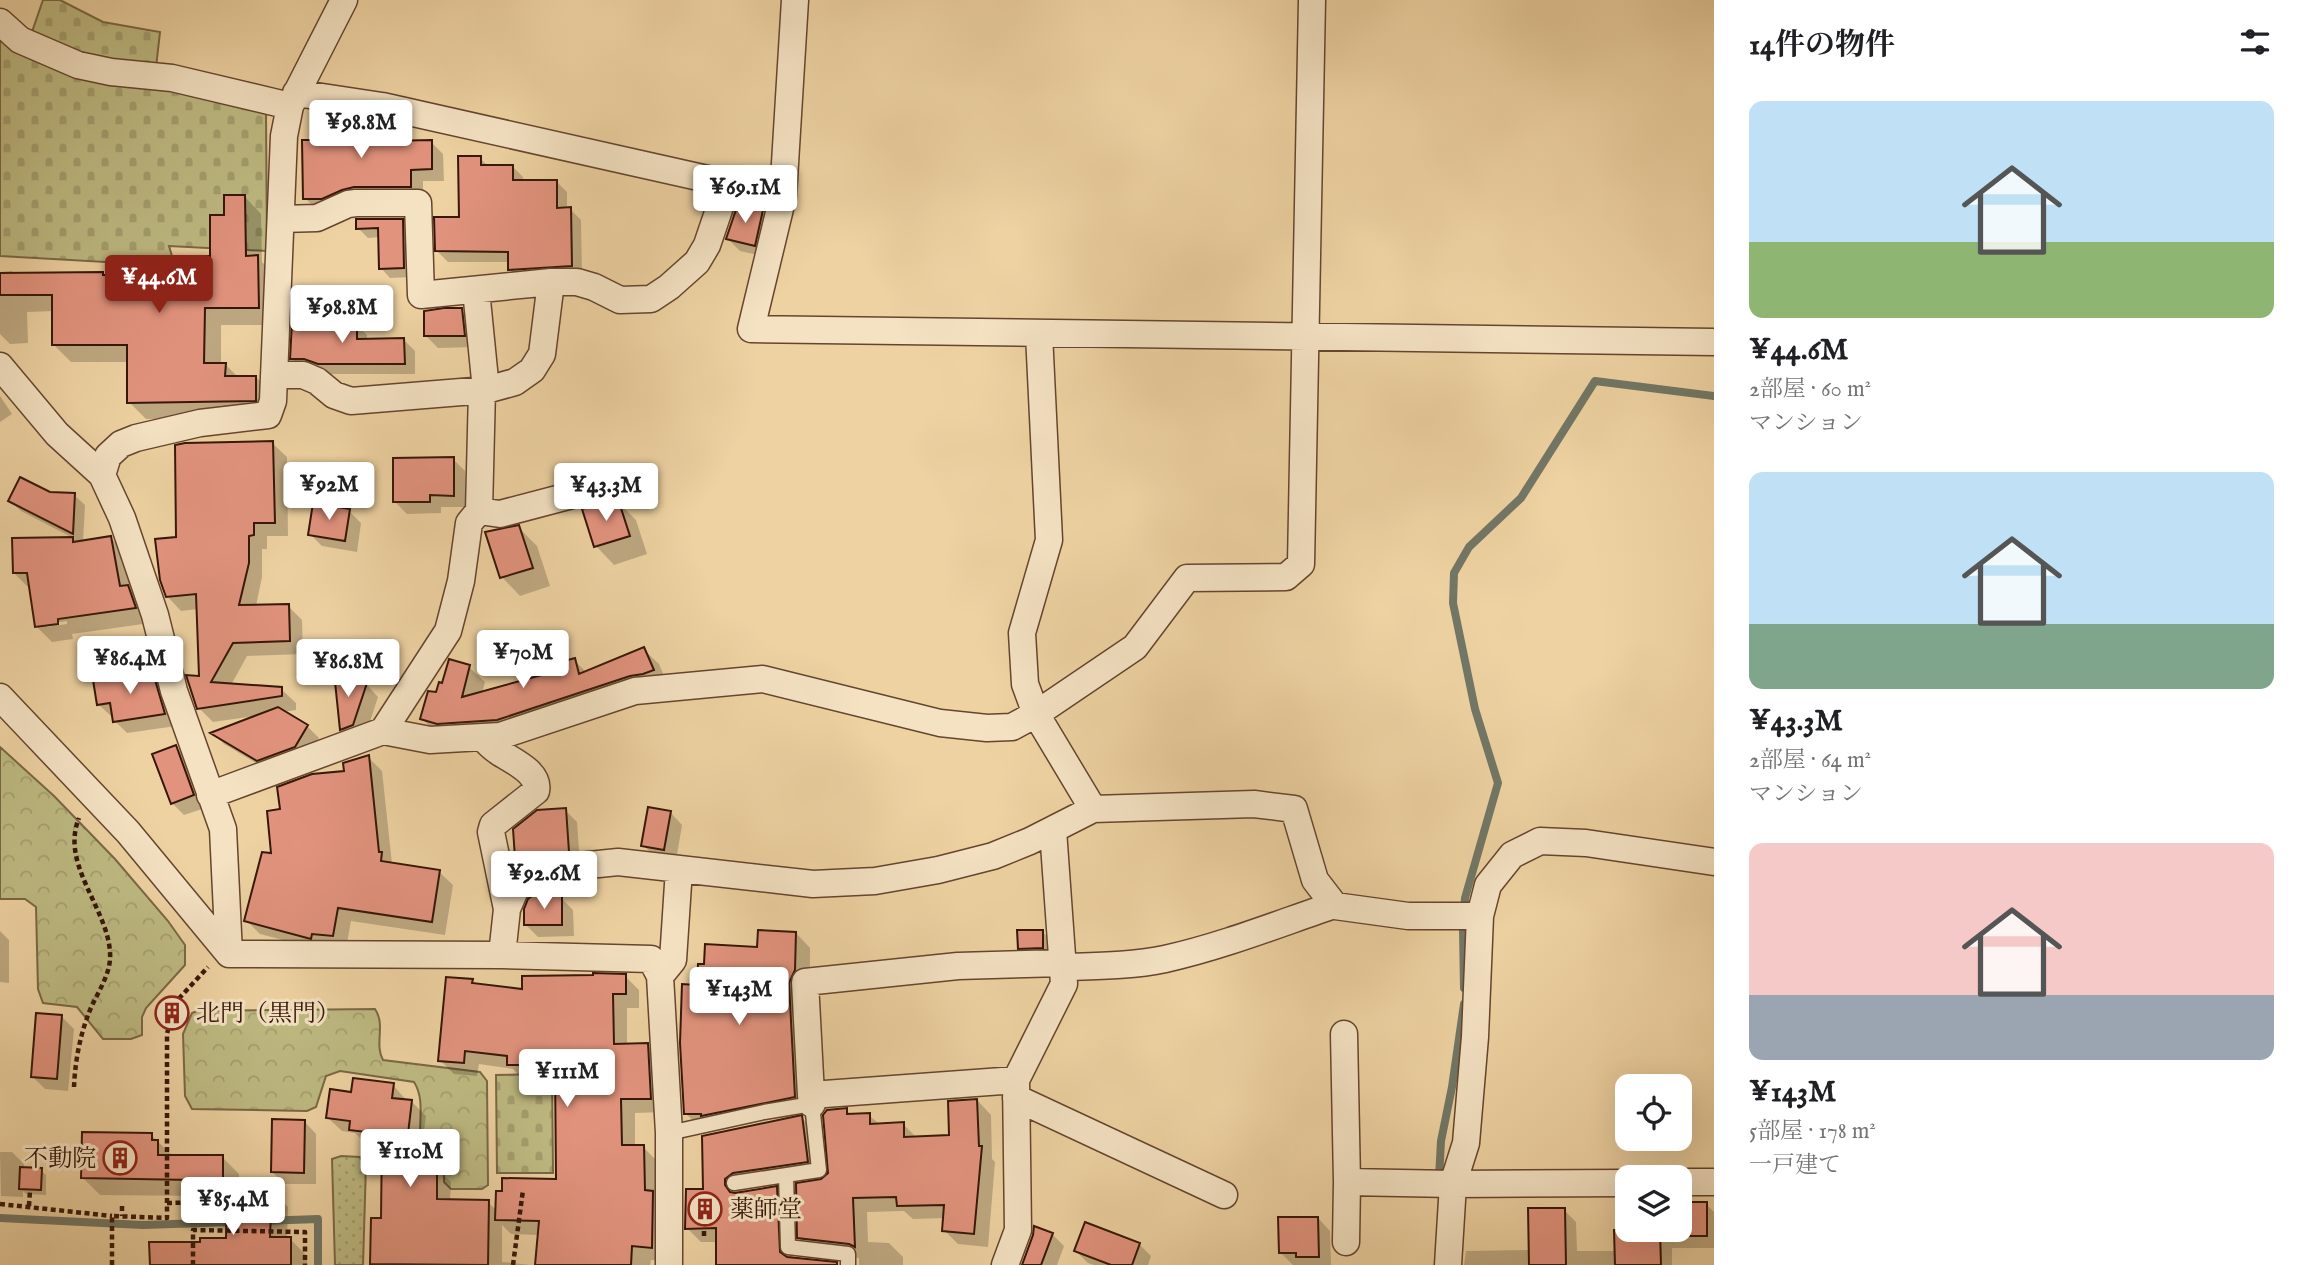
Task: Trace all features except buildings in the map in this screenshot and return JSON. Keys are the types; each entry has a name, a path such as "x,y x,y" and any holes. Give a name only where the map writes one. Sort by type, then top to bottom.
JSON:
{"street":[{"path":"102,475 108,456 121,444 136,438 200,423 268,415 273,401 284,136 293,99 344,0"},
{"path":"795,0 783,196 751,329 1714,342"},
{"path":"210,795 383,731 430,740 500,736 635,691 763,679 940,723 987,728 1012,727 1036,714 1135,647 1187,578 1286,577 1301,564 1312,0"},
{"path":"0,22 20,40 78,65 293,99 382,106 783,196"},
{"path":"281,219 317,218 348,204 418,203 421,295 551,282 577,282 621,300 651,299 697,262 707,245 728,183"},
{"path":"274,375 303,375 317,381 334,395 351,401 484,390 515,382 532,369 542,355 551,282"},
{"path":"383,731 448,631 461,581 469,523 478,511 484,390 476,290"},
{"path":"1039,334 1049,540 1022,633 1025,684 1036,714 1093,809"},
{"path":"0,366 57,434 102,475 122,518 155,615 174,691 223,829 221,958"},
{"path":"478,511 500,514 614,484"},
{"path":"2,701 128,832 221,958"},
{"path":"482,737 496,751 533,776 537,785 536,791 493,825 491,832 507,909"},
{"path":"502,955 507,909 516,888 534,877 579,866 618,862 813,884 875,881 939,870 993,856 1093,809 1254,804 1294,809 1315,880 1334,905"},
{"path":"1005,1265 1018,1230 1016,1089 1065,984 1053,830"},
{"path":"1448,1265 1444,1184 1466,1143 1475,1037 1468,916 1488,885 1512,855 1539,841 1587,843 1714,862"},
{"path":"660,976 673,960 679,869"},
{"path":"1224,1195 1016,1089 812,1100 805,982 958,965 1120,965 1163,960 1228,942 1334,905 1408,916 1468,916"},
{"path":"221,958 502,955 651,959 660,976 668,1133 669,1265"},
{"path":"1344,1034 1346,1242"},
{"path":"1347,1182 1615,1183"},
{"path":"1692,1182 1714,1182"}],"lane":[{"path":"668,1133 812,1100 818,1170 734,1183"},
{"path":"786,1175 788,1247 848,1254 848,1265"}],"path":[{"path":"74,1087 75,1064 87,1018 108,972 110,956 108,938 74,851 77,823 90,792"},
{"path":"173,1005 221,958"},
{"path":"0,1204 29,1206 112,1221 122,1216 167,1218 167,1034 170,1022"},
{"path":"29,1206 30,1190"},
{"path":"513,1265 523,1190"},
{"path":"167,1203 227,1202"},
{"path":"121,1206 122,1216"},
{"path":"112,1221 112,1265"},
{"path":"193,1265 194,1230 246,1235 305,1232 304,1265"}],"green space":[{"path":"43,0 60,0 103,22 160,32 154,85 266,112 267,251 169,246 175,266 0,256 0,36 25,52"},
{"path":"0,747 54,796 115,859 185,945 185,965 146,1008 142,1017 142,1035 131,1039 103,1039 77,1007 43,1003 38,989 36,907 25,899 0,899"},
{"path":"375,1009 380,1021 383,1060 480,1072 487,1081 488,1185 482,1189 451,1189 444,1182 444,1162 438,1157 424,1156 420,1137 420,1099 414,1082 340,1071 326,1076 316,1107 307,1111 192,1109 185,1096 183,1034 192,1013"},
{"path":"552,1074 553,1173 497,1173 496,1075"},
{"path":"341,1156 360,1157 366,1164 363,1265 335,1265 332,1159"}],"waterway":[{"path":"1464,988 1465,898 1498,783 1475,709 1453,603 1454,573 1469,547 1521,498 1595,381 1714,396"},
{"path":"1439,1178 1441,1141 1464,1004"},
{"path":"0,1218 143,1225 235,1222"},
{"path":"262,1221 318,1219 318,1265"}],"place":[{"name":"北門（黒門）","path":"172,1013"},
{"name":"不動院","path":"120,1158"},
{"name":"薬師堂","path":"705,1209"}]}
